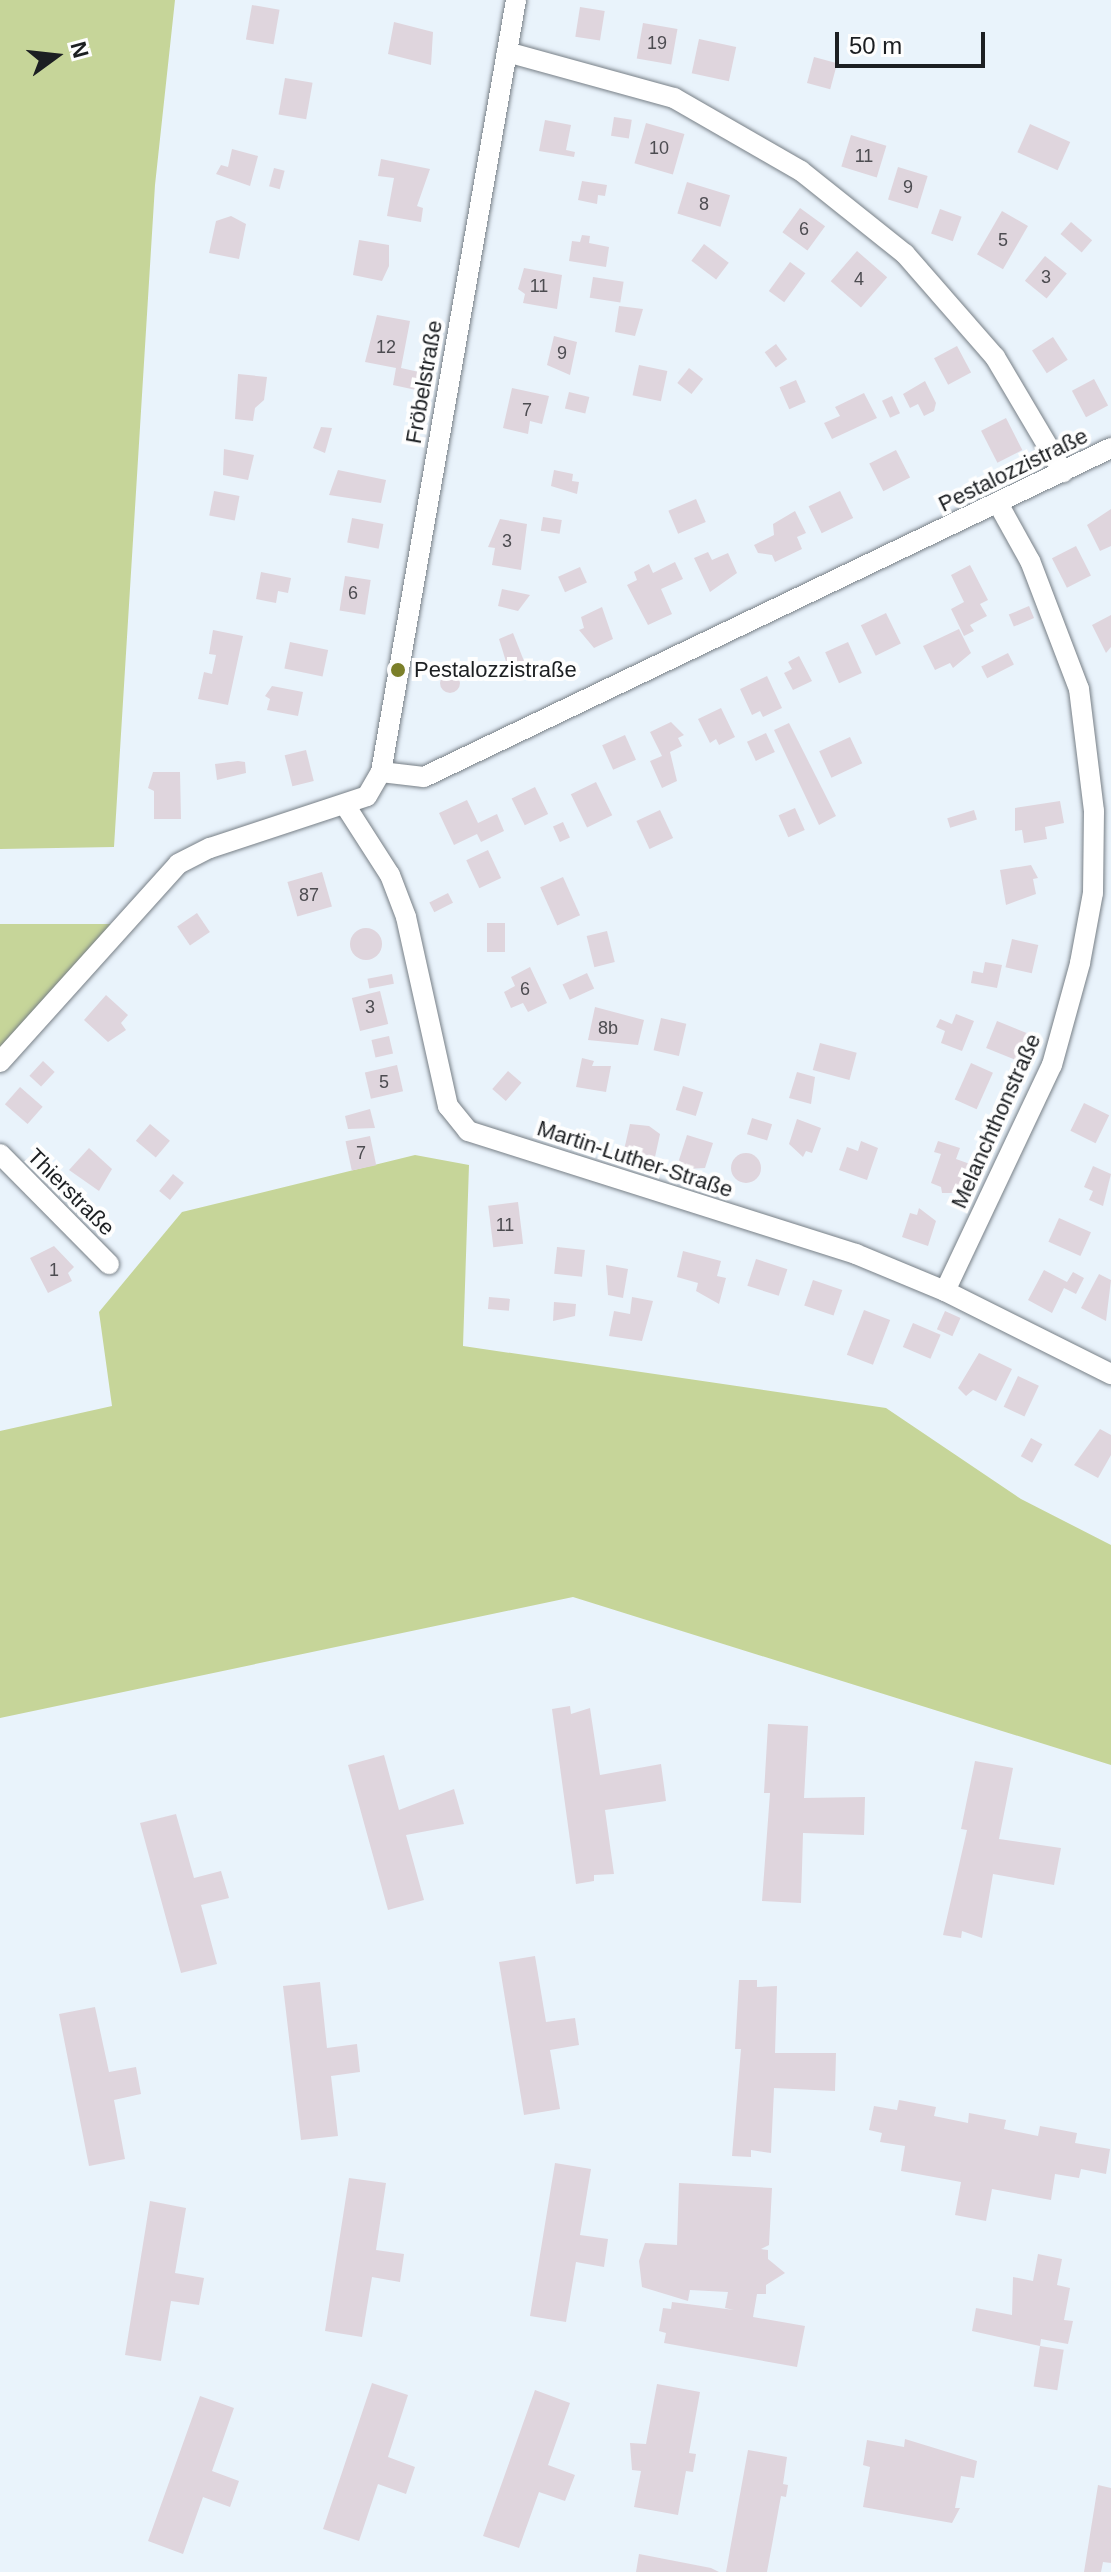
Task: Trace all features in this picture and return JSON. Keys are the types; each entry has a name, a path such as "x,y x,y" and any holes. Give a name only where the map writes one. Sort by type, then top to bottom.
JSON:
{"street":[{"name":"Fröbelstraße","path":"381,772 516,0"},
{"path":"507,52 674,98 812,179 905,254 995,357 1063,472"},
{"name":"Pestalozzistraße","path":"381,772 424,777 999,505 1111,448"},
{"name":"Melanchthonstraße","path":"945,1291 1052,1065 1080,963 1093,893 1094,811 1079,689 1030,561 999,505"},
{"path":"0,1062 178,864 210,848 367,796 381,772"},
{"name":"Martin-Luther-Straße","path":"345,805 395,889 448,1106 468,1131 856,1254 945,1291 1111,1374"},
{"name":"Thierstraße","path":"0,1154 109,1264"}],"green space":[{"path":"0,0 175,0 155,185 114,847 0,849"},
{"path":"0,924 120,924 0,1062"},
{"path":"415,1155 469,1165 463,1346 886,1408 1021,1499 1111,1545 1111,1765 573,1597 0,1718 0,1431 112,1406 99,1312 182,1212"}],"building":[{"path":"252,5 280,10 273,44 246,39"},
{"path":"580,7 605,11 600,41 575,37"},
{"path":"394,22 433,32 431,65 388,54"},
{"path":"643,23 677,29 671,65 637,58"},
{"path":"699,39 736,47 729,81 692,73"},
{"path":"814,57 837,63 830,89 807,83"},
{"path":"285,78 313,83 306,119 279,114"},
{"path":"614,117 632,120 629,139 611,136"},
{"path":"545,120 571,125 566,150 575,152 574,157 539,151"},
{"path":"646,123 684,134 673,174 634,163"},
{"path":"1030,124 1070,142 1058,170 1017,152"},
{"path":"851,135 886,146 877,177 841,167"},
{"path":"232,149 258,156 250,186 216,174 221,165 228,167"},
{"path":"381,159 430,169 417,206 423,208 421,222 387,216 394,178 378,176"},
{"path":"898,167 928,176 918,209 888,200"},
{"path":"274,168 285,171 280,189 269,186"},
{"path":"582,181 607,185 605,196 598,195 597,204 578,200"},
{"path":"687,182 730,195 720,227 677,214"},
{"path":"800,208 825,226 807,250 782,232"},
{"path":"940,209 962,217 953,241 931,233"},
{"path":"1002,211 1028,226 1003,269 977,254"},
{"path":"231,216 246,224 239,259 209,253 216,221"},
{"path":"1071,222 1092,240 1082,252 1061,234"},
{"path":"582,235 590,236 589,243 609,247 606,267 569,261 572,241 580,242"},
{"path":"359,240 389,245 389,266 382,281 353,275"},
{"path":"704,244 729,263 716,279 691,261"},
{"path":"857,251 887,277 861,307 831,281"},
{"path":"1045,256 1067,274 1047,298 1025,281"},
{"path":"790,262 805,273 784,302 769,291"},
{"path":"524,268 562,275 557,309 523,303 525,294 518,289"},
{"path":"593,277 624,282 620,303 590,298"},
{"path":"619,306 643,309 635,336 615,332"},
{"path":"377,315 410,321 401,368 419,372 416,390 393,385 396,368 365,362"},
{"path":"554,336 577,342 570,375 547,365"},
{"path":"1053,337 1068,360 1047,373 1032,351"},
{"path":"776,344 787,359 776,368 765,352"},
{"path":"957,346 971,372 948,385 934,358"},
{"path":"639,365 667,371 661,401 633,395"},
{"path":"689,368 703,379 691,394 677,383"},
{"path":"238,374 267,377 264,400 255,408 253,421 235,419"},
{"path":"1094,379 1108,405 1086,417 1072,391"},
{"path":"796,380 806,402 789,409 780,387"},
{"path":"925,381 936,403 934,411 924,416 918,404 910,408 903,394"},
{"path":"512,388 549,396 542,424 530,421 528,434 503,428"},
{"path":"569,392 589,397 585,414 565,408"},
{"path":"864,393 877,418 832,439 824,423 840,416 835,407"},
{"path":"892,396 900,413 890,418 882,401"},
{"path":"1006,418 1022,450 997,463 981,431"},
{"path":"321,427 332,428 325,453 313,448"},
{"path":"224,449 254,455 248,480 223,475"},
{"path":"896,450 910,478 883,491 869,464"},
{"path":"338,470 386,480 381,503 329,495"},
{"path":"554,470 573,474 572,481 579,482 577,494 551,486"},
{"path":"214,491 240,496 235,521 209,516"},
{"path":"840,491 853,518 822,533 809,506"},
{"path":"696,499 706,522 678,534 668,511"},
{"path":"1111,509 1111,546 1100,551 1087,525"},
{"path":"795,511 806,533 797,537 802,549 775,562 772,555 758,553 754,545 774,535 773,524"},
{"path":"543,517 562,520 560,534 541,531"},
{"path":"352,518 383,524 379,549 347,543"},
{"path":"500,519 527,524 521,570 492,565 495,548 488,547"},
{"path":"1076,546 1091,575 1067,588 1052,558"},
{"path":"708,552 712,560 728,553 737,573 710,592 694,558"},
{"path":"675,562 683,579 661,589 672,614 648,625 627,585 637,580 634,572 649,564 653,573"},
{"path":"970,565 988,600 980,604 987,616 970,625 974,631 964,636 951,609 964,602 951,575"},
{"path":"580,567 587,583 565,592 558,577"},
{"path":"261,572 291,578 288,593 278,591 276,603 256,599"},
{"path":"345,576 371,580 365,615 340,611"},
{"path":"502,589 530,595 518,611 498,606"},
{"path":"1029,606 1034,618 1014,627 1009,615"},
{"path":"602,607 613,639 594,648 579,630 584,628 581,617"},
{"path":"886,613 901,644 876,656 861,625"},
{"path":"1111,615 1111,647 1106,653 1092,625"},
{"path":"959,629 971,653 953,668 950,663 935,670 923,646"},
{"path":"213,630 243,636 228,705 198,699 204,672 212,674 216,655 209,654"},
{"path":"513,633 524,661 508,668 499,639"},
{"path":"290,642 328,650 323,677 284,668"},
{"path":"848,642 862,673 839,683 825,652"},
{"path":"1008,653 1014,665 987,678 981,667"},
{"path":"799,656 812,681 793,690 784,673 792,669 788,662"},
{"path":"450,673 457,676 460,683 457,690 450,693 443,690 440,683 443,676"},
{"path":"767,676 782,708 763,717 760,711 752,715 740,689"},
{"path":"272,686 303,692 298,716 267,710 270,699 265,696"},
{"path":"721,708 735,737 719,745 716,739 710,743 698,719"},
{"path":"671,722 684,735 678,738 682,746 670,752 677,781 662,788 650,761 662,756 650,732"},
{"path":"789,723 836,816 819,825 774,730"},
{"path":"766,733 775,752 756,761 747,742"},
{"path":"625,735 636,760 613,770 602,745"},
{"path":"850,737 862,763 831,778 819,751"},
{"path":"306,750 314,781 292,786 285,755"},
{"path":"245,762 246,773 217,780 215,764"},
{"path":"153,772 180,772 181,819 154,819 154,791 148,788"},
{"path":"596,782 612,815 587,828 571,794"},
{"path":"535,787 548,814 525,825 512,798"},
{"path":"467,800 478,823 497,814 504,831 481,842 477,834 454,845 439,813"},
{"path":"1060,801 1064,823 1045,827 1047,839 1024,843 1022,830 1015,831 1015,808"},
{"path":"795,808 805,830 788,837 779,815"},
{"path":"660,810 673,838 650,849 636,821"},
{"path":"974,810 977,820 950,828 947,818"},
{"path":"563,822 570,838 560,842 553,826"},
{"path":"488,850 501,878 479,888 466,860"},
{"path":"1031,865 1038,878 1033,879 1036,894 1006,905 1000,870"},
{"path":"322,872 332,907 297,917 287,882"},
{"path":"563,877 580,915 557,926 540,887"},
{"path":"448,893 453,903 434,912 429,903"},
{"path":"197,913 210,932 190,945 177,926"},
{"path":"487,923 505,923 505,952 487,952"},
{"path":"366,928 377,933 382,944 377,955 366,960 355,955 350,944 355,933"},
{"path":"607,931 615,962 594,967 587,936"},
{"path":"1012,939 1038,945 1032,973 1005,967"},
{"path":"985,962 1002,965 997,988 971,983 973,971 983,973"},
{"path":"530,967 547,1003 528,1012 523,1003 511,1008 504,992 515,986 511,977"},
{"path":"587,973 594,988 570,1000 563,984"},
{"path":"392,974 394,984 369,989 367,979"},
{"path":"380,991 388,1024 360,1031 352,998"},
{"path":"106,995 128,1015 121,1023 126,1030 108,1042 84,1020"},
{"path":"595,1007 644,1020 638,1045 588,1040"},
{"path":"956,1014 974,1021 962,1051 941,1043 945,1031 936,1027 940,1019 952,1024"},
{"path":"661,1018 686,1024 679,1056 654,1050"},
{"path":"997,1021 1027,1033 1016,1060 986,1048"},
{"path":"389,1036 393,1054 376,1058 371,1040"},
{"path":"820,1043 857,1053 849,1080 813,1070"},
{"path":"582,1058 594,1061 592,1066 611,1066 606,1092 576,1087"},
{"path":"43,1061 55,1072 41,1087 29,1076"},
{"path":"971,1063 993,1073 977,1109 955,1100"},
{"path":"397,1065 403,1091 371,1099 365,1072"},
{"path":"508,1071 522,1083 506,1101 492,1089"},
{"path":"797,1072 815,1077 811,1104 789,1098"},
{"path":"683,1086 703,1092 696,1116 676,1110"},
{"path":"20,1087 43,1107 28,1124 5,1104"},
{"path":"1084,1103 1109,1115 1096,1143 1070,1131"},
{"path":"370,1109 375,1128 348,1129 345,1116"},
{"path":"752,1118 772,1124 767,1140 747,1134"},
{"path":"797,1119 821,1128 812,1153 806,1151 803,1157 789,1144"},
{"path":"150,1124 170,1141 156,1158 136,1141"},
{"path":"630,1124 649,1126 660,1134 655,1157 624,1150"},
{"path":"687,1135 713,1143 705,1168 686,1169 679,1160"},
{"path":"370,1136 376,1165 352,1171 346,1141"},
{"path":"861,1141 878,1148 867,1180 839,1170 847,1147 858,1151"},
{"path":"938,1141 960,1148 956,1159 970,1164 960,1193 942,1193 941,1187 931,1183 941,1154 934,1152"},
{"path":"89,1148 112,1169 99,1191 69,1170"},
{"path":"746,1153 757,1157 761,1168 757,1179 746,1183 735,1179 731,1168 735,1157"},
{"path":"1093,1166 1111,1174 1103,1206 1089,1200 1093,1191 1084,1187"},
{"path":"173,1174 184,1183 170,1200 159,1191"},
{"path":"518,1202 523,1244 493,1247 488,1206"},
{"path":"919,1208 936,1221 928,1246 902,1237 910,1213 917,1215"},
{"path":"1059,1218 1091,1232 1080,1256 1048,1242"},
{"path":"54,1246 74,1267 68,1273 72,1281 48,1293 30,1258"},
{"path":"557,1247 585,1250 582,1277 554,1274"},
{"path":"683,1251 721,1261 717,1276 726,1278 719,1304 696,1291 698,1283 677,1277"},
{"path":"756,1259 787,1269 779,1296 747,1286"},
{"path":"606,1265 628,1269 623,1298 608,1295"},
{"path":"1044,1270 1067,1282 1073,1272 1084,1278 1076,1294 1064,1288 1052,1313 1028,1300"},
{"path":"1099,1274 1111,1280 1106,1321 1081,1308"},
{"path":"813,1280 842,1290 834,1316 804,1306"},
{"path":"489,1297 510,1299 509,1311 488,1309"},
{"path":"632,1297 653,1301 642,1341 609,1336 614,1311 630,1314"},
{"path":"554,1302 576,1304 575,1316 553,1321"},
{"path":"864,1310 890,1320 873,1365 847,1355"},
{"path":"945,1311 961,1318 952,1336 937,1329"},
{"path":"913,1323 941,1335 930,1359 903,1347"},
{"path":"979,1353 1012,1369 996,1401 973,1390 966,1396 958,1388"},
{"path":"1018,1376 1039,1386 1024,1417 1004,1407"},
{"path":"1100,1429 1111,1435 1111,1455 1098,1478 1074,1465"},
{"path":"1031,1438 1042,1444 1032,1463 1021,1456"},
{"path":"570,1706 571,1714 590,1708 600,1775 661,1764 666,1801 605,1810 614,1874 594,1875 594,1881 576,1884 552,1709"},
{"path":"768,1724 808,1726 804,1798 865,1797 864,1835 803,1833 801,1903 762,1901 770,1793 764,1793"},
{"path":"384,1755 399,1810 454,1789 464,1824 406,1835 424,1900 388,1910 348,1765"},
{"path":"975,1761 1013,1768 999,1839 1061,1848 1054,1885 993,1874 982,1938 962,1931 961,1938 943,1935 967,1830 961,1829"},
{"path":"176,1814 194,1878 221,1871 229,1898 201,1905 217,1964 181,1973 140,1823"},
{"path":"535,1956 546,2022 575,2018 579,2045 550,2050 560,2109 524,2115 499,1962"},
{"path":"739,1980 757,1980 757,1987 777,1986 775,2053 836,2053 835,2091 774,2088 771,2153 751,2150 751,2157 732,2156 741,2049 735,2049"},
{"path":"320,1982 327,2048 357,2044 360,2072 331,2076 338,2136 301,2140 283,1986"},
{"path":"95,2007 109,2072 136,2067 141,2094 114,2100 125,2159 89,2166 59,2014"},
{"path":"899,2100 936,2107 934,2116 968,2123 969,2113 1006,2120 1004,2129 1038,2136 1040,2126 1077,2133 1075,2143 1110,2149 1106,2174 1081,2169 1079,2178 1055,2174 1051,2200 992,2189 986,2221 955,2215 961,2182 901,2171 905,2146 880,2142 882,2133 869,2130 874,2106 897,2110"},
{"path":"555,2163 591,2169 580,2235 608,2239 604,2267 576,2262 566,2322 530,2316"},
{"path":"349,2178 386,2183 376,2250 404,2254 400,2282 372,2277 362,2337 325,2331"},
{"path":"679,2183 772,2188 769,2245 761,2249 768,2250 768,2259 785,2273 766,2285 766,2294 757,2294 753,2317 805,2326 797,2367 664,2343 666,2333 659,2331 663,2308 671,2309 672,2302 734,2310 725,2308 728,2292 690,2290 688,2301 642,2287 639,2261 645,2243 677,2245"},
{"path":"150,2201 186,2208 175,2273 204,2278 199,2305 171,2301 161,2361 125,2355"},
{"path":"1038,2254 1062,2259 1057,2285 1070,2288 1064,2320 1073,2321 1068,2344 1041,2339 1040,2346 972,2331 976,2308 1012,2315 1013,2277 1033,2281"},
{"path":"1040,2346 1064,2350 1057,2390 1034,2386"},
{"path":"372,2383 408,2395 388,2457 415,2467 406,2494 378,2484 359,2541 323,2529"},
{"path":"657,2384 700,2392 689,2453 696,2454 693,2472 686,2471 678,2515 634,2507 641,2471 632,2470 630,2443 646,2444"},
{"path":"535,2390 570,2403 548,2465 575,2475 565,2501 539,2492 519,2548 483,2536"},
{"path":"200,2396 234,2408 212,2471 239,2481 230,2507 203,2497 183,2554 148,2541"},
{"path":"905,2439 977,2461 974,2478 961,2476 955,2508 960,2508 952,2523 863,2507 870,2467 863,2465 867,2440 904,2447"},
{"path":"748,2450 787,2457 783,2484 788,2485 786,2497 781,2496 767,2572 726,2572"},
{"path":"1098,2485 1111,2488 1111,2563 1103,2562 1101,2572 1084,2572"},
{"path":"639,2554 711,2568 719,2572 636,2572"}],"place":[{"name":"Pestalozzistraße","path":"398,670"}]}
